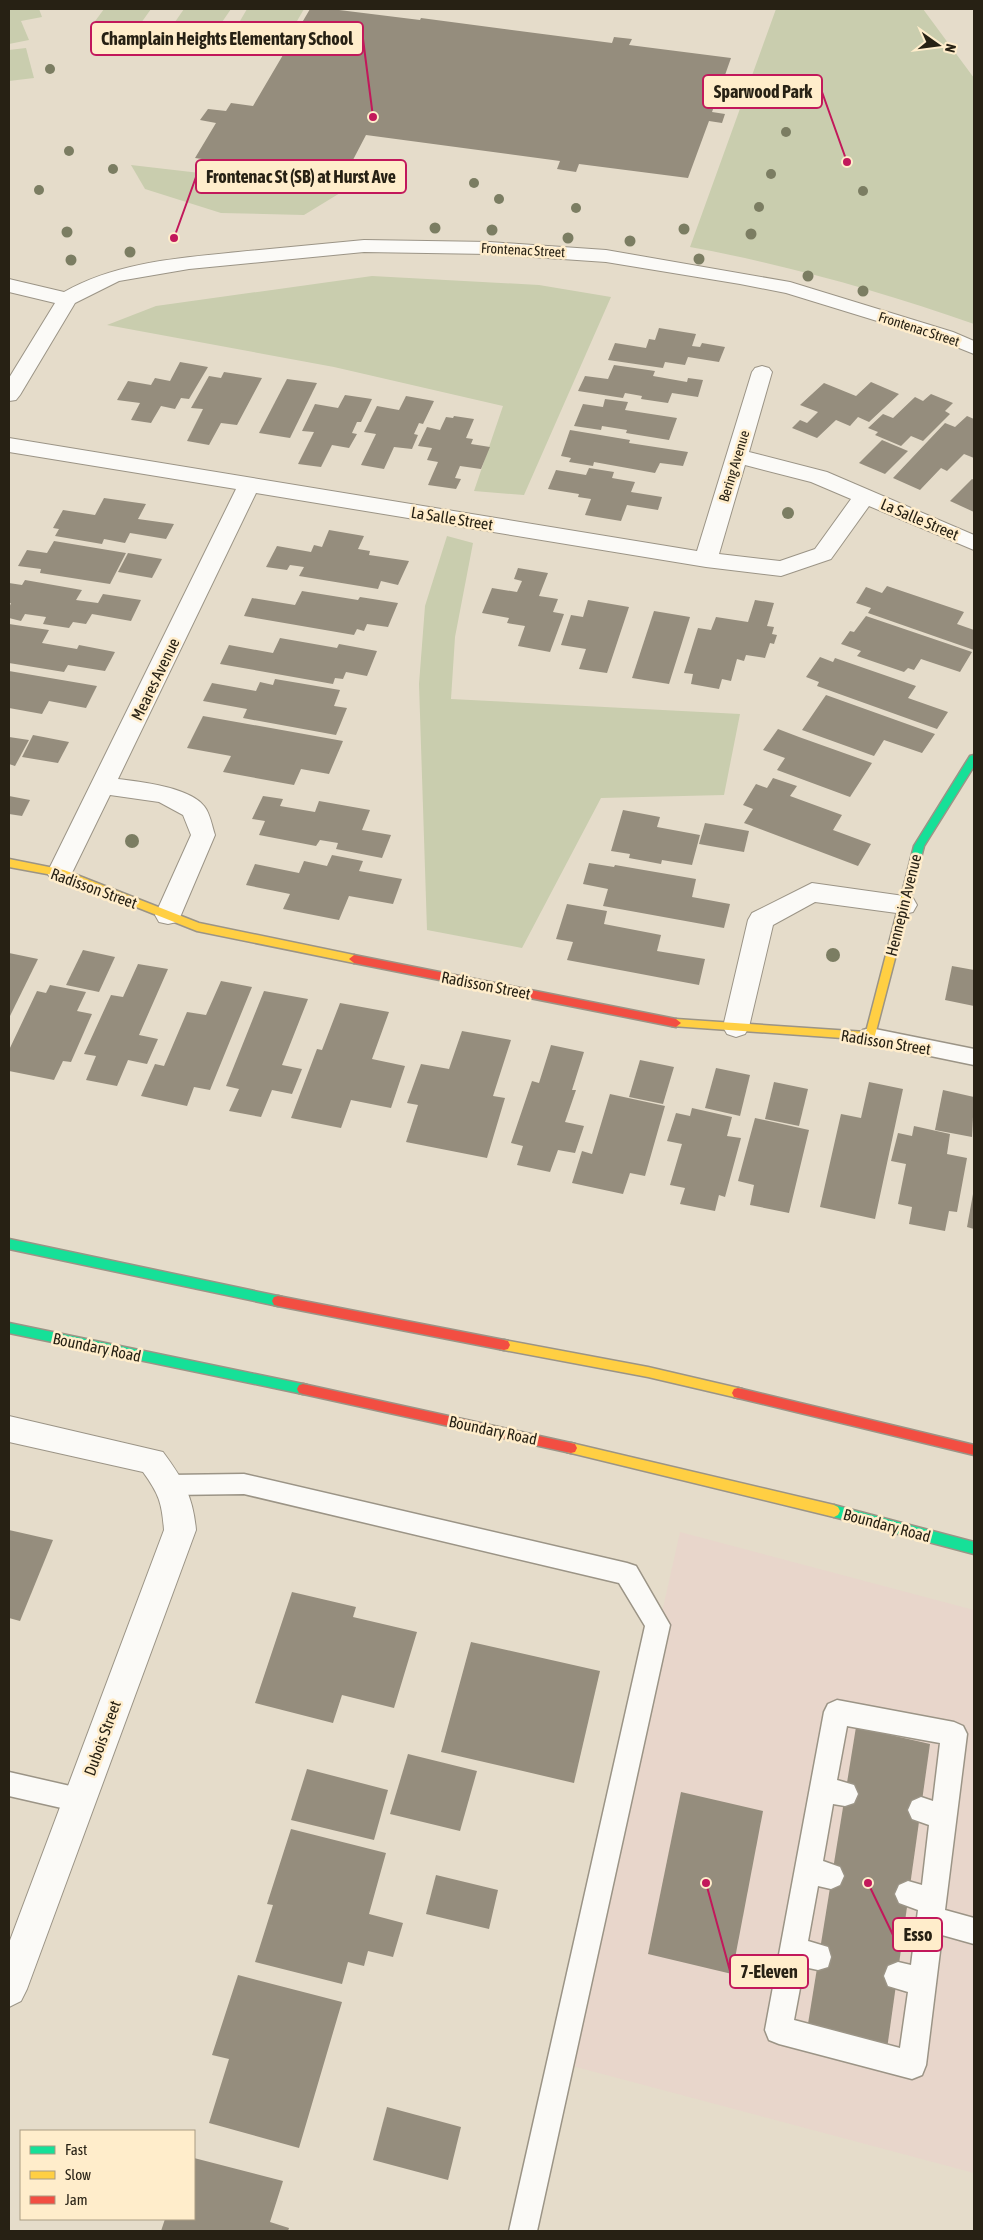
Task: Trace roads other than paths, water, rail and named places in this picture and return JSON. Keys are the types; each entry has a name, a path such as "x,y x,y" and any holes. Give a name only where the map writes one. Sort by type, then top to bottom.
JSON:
{"main road":[{"name":"Hennepin Avenue","path":"870,1036 919,846 974,758"},
{"name":"Radisson Street","path":"9,863 60,873 197,927 672,1023 870,1036"},
{"path":"9,1244 326,1311 648,1372 974,1450"},
{"name":"Boundary Road","path":"9,1328 512,1434 745,1488 974,1548"}],"street":[{"name":"Frontenac Street","path":"67,299 88,287 114,276 189,263 364,246 490,248 606,256 740,278 799,291 946,336 974,348"},
{"path":"9,285 22,290 67,299 9,395"},
{"name":"Bering Avenue","path":"706,560 762,372"},
{"name":"La Salle Street","path":"9,445 706,560 781,569 824,554 865,496"},
{"name":"La Salle Street","path":"737,456 819,477 974,542"},
{"name":"Meares Avenue","path":"60,873 249,485"},
{"path":"103,785 164,794 194,810 203,835 168,915"},
{"path":"736,1027 761,920 812,892 904,905"},
{"path":"9,1429 152,1461 170,1485"},
{"name":"Dubois Street","path":"9,1989 180,1530 178,1505 170,1485"}],"lane":[{"name":"Radisson Street","path":"870,1036 974,1057"},
{"path":"170,1485 244,1484 627,1574 658,1625 523,2231"},
{"path":"837,1712 954,1734 932,1813 924,1905 910,1978 912,2065 780,2030 806,1954 834,1791 837,1712"},
{"path":"9,1784 79,1800"},
{"path":"924,1905 974,1931"}],"place":[{"name":"Champlain Heights Elementary School","path":"373,117"},
{"name":"Sparwood Park","path":"847,162"},
{"name":"Frontenac St (SB) at Hurst Ave","path":"174,238"},
{"name":"7-Eleven","path":"706,1883"},
{"name":"Esso","path":"868,1883"}]}
